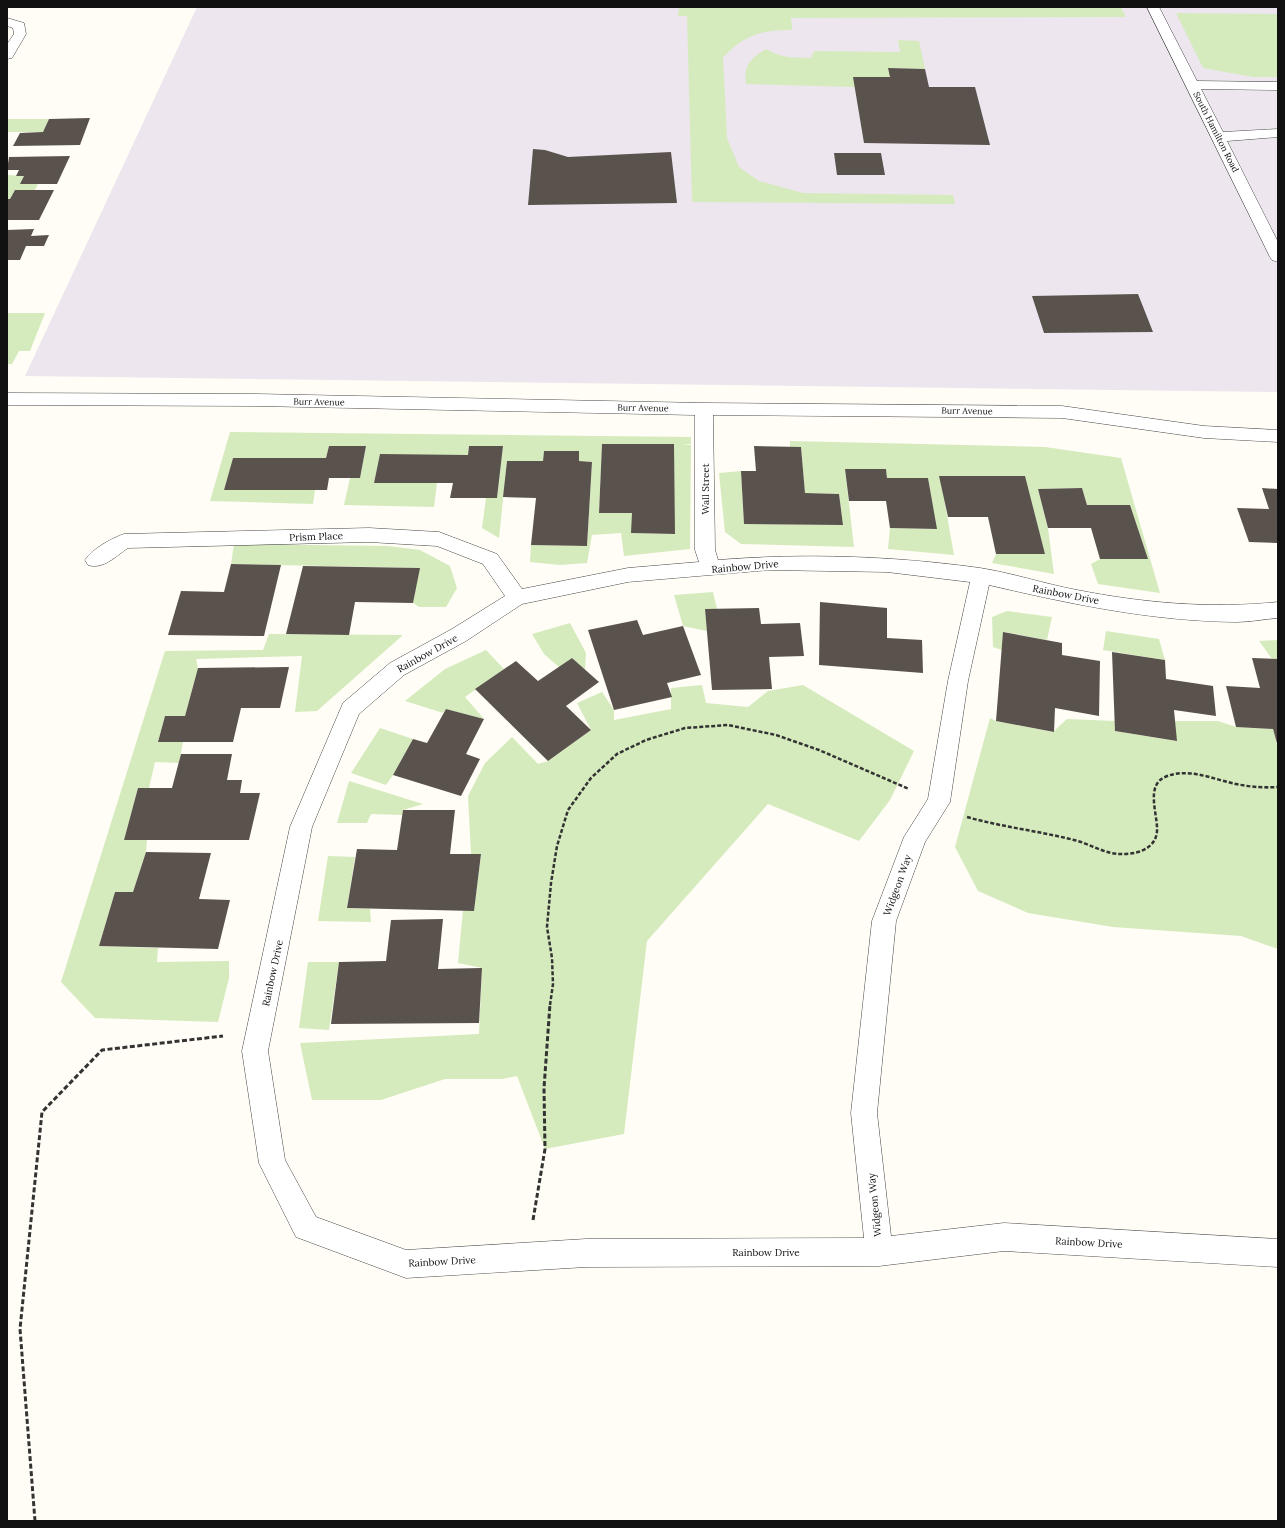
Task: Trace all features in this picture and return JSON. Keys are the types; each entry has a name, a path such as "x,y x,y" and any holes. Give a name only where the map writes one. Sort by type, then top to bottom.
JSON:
{"street":[{"name":"South Hamilton Road","path":"1154,7 1278,257"},
{"path":"7,55 20,34 13,24"},
{"path":"1192,85 1278,86"},
{"path":"1218,136 1278,133"},
{"name":"Burr Avenue","path":"7,399 256,400 704,409 1062,412 1204,432 1278,436"},
{"name":"Wall Street","path":"704,409 705,550 711,569"},
{"name":"Prism Place","path":"95,560 124,541 369,535 439,539 490,559 518,598"},
{"name":"Rainbow Drive","path":"1278,610 1237,614 1164,611 1078,598 981,576 887,565 799,563 770,563 628,575 518,598 459,635 397,668 351,709 301,827 260,1032 255,1050 272,1163 306,1227 406,1264 586,1253 879,1252 1004,1238 1278,1253"},
{"name":"Widgeon Way","path":"879,1252 864,1113 880,972 884,921 915,837 939,802 958,681 981,576"}],"path":[{"path":"527,1257 545,1149 544,1088 552,984 552,958 547,927 551,883 557,846 568,810 591,778 618,754 646,740 685,728 728,725 776,735 819,750 939,802 964,816 993,825 1076,840 1117,854 1135,852 1150,847 1157,835 1158,821 1153,790 1160,779 1174,773 1192,773 1244,786 1278,787"},
{"path":"35,1521 20,1329 42,1112 102,1050 260,1032"}],"shaded area":[{"path":"197,7 1278,7 1278,392 25,376"}],"green space":[{"path":"679,7 1121,7 1126,17 791,18 792,30 772,31 754,35 738,44 723,58 727,138 739,167 759,181 803,193 953,195 955,204 692,202 687,16 678,16"},
{"path":"1176,13 1278,14 1278,77 1253,77 1203,68"},
{"path":"898,40 919,41 925,69 889,68 890,77 855,87 746,84 745,77 749,63 766,49 783,56 811,58 814,51 900,52"},
{"path":"7,119 49,119 43,132 7,132"},
{"path":"7,175 24,176 21,184 38,184 35,190 15,190 10,199 7,199"},
{"path":"7,313 45,313 30,351 19,351 12,364 7,364"},
{"path":"230,432 691,437 691,444 683,445 691,445 690,549 624,556 621,533 592,535 587,563 560,565 530,562 531,545 587,546 592,462 579,461 579,451 544,451 543,461 507,461 499,538 482,528 486,498 497,498 503,446 469,446 468,455 380,455 374,483 437,483 434,507 344,505 350,478 360,478 366,446 329,447 326,458 233,458 224,490 315,490 313,504 210,501","holes":["602,444 675,534 632,533 632,513 599,513"]},
{"path":"790,441 1045,447 1121,458 1160,593 1098,584 1091,564 1100,559 1148,559 1087,505 1082,488 1038,489 1048,528 1054,574 992,563 996,554 1045,554 1024,476 940,476 954,555 888,549 890,528 936,529 928,478 887,478 886,469 845,469 854,547 741,544 725,532 719,473 741,471 744,524 843,525 839,494 805,493 801,447 790,447"},
{"path":"234,544 388,546 420,550 450,566 457,588 446,607 419,607 413,603 419,568 231,564"},
{"path":"713,592 717,609 705,609 707,631 683,626 674,595"},
{"path":"1007,611 1052,617 1047,640 1004,632 1002,650 993,647 992,617"},
{"path":"570,623 586,653 585,670 572,658 559,667 544,654 532,634"},
{"path":"1106,631 1159,639 1165,660 1103,650"},
{"path":"269,634 403,635 317,711 295,712 302,656 196,659 198,668 185,716 165,716 158,742 183,742 179,763 155,762 149,788 138,788 124,840 147,840 146,852 133,892 115,892 99,946 158,948 157,962 229,961 229,978 218,1022 95,1018 61,982 165,651 263,650"},
{"path":"1278,640 1278,659 1272,659 1259,641"},
{"path":"486,650 504,669 465,697 484,719 446,709 443,713 405,701 445,669"},
{"path":"702,685 706,703 748,707 768,691 803,685 914,751 890,800 859,841 768,804 647,941 624,1134 545,1149 517,1076 502,1079 445,1079 381,1100 312,1100 300,1043 479,1034 482,968 458,963 463,910 474,910 481,855 471,854 468,796 485,763 512,737 538,764 548,761 591,730 577,703 602,692 614,710 614,720 671,709 671,688"},
{"path":"990,718 996,721 1053,732 1067,719 1115,721 1115,731 1176,741 1173,721 1218,721 1236,727 1273,729 1278,749 1278,949 1241,936 1113,927 1028,913 978,891 955,847"},
{"path":"380,728 413,739 386,785 351,773"},
{"path":"349,781 423,804 403,810 402,815 371,814 367,823 337,823"},
{"path":"328,856 355,857 347,908 370,909 371,922 318,921"},
{"path":"308,962 339,962 329,1030 299,1028"}],"building":[{"path":"888,68 925,69 929,87 975,87 990,145 864,143 853,77 890,77"},
{"path":"90,118 80,145 13,146 20,133 43,132 49,119"},
{"path":"533,149 545,150 568,157 671,152 677,203 528,205"},
{"path":"834,153 881,153 885,175 837,175"},
{"path":"70,156 57,184 20,184 24,176 16,176 19,170 7,170 9,157"},
{"path":"15,190 54,190 39,220 7,220 7,199 10,199"},
{"path":"34,229 31,236 49,235 44,246 26,246 20,260 7,260 7,230"},
{"path":"1138,294 1153,332 1044,333 1032,296"},
{"path":"602,444 674,444 675,534 631,533 632,513 599,513"},
{"path":"329,446 366,446 360,478 329,478 327,490 224,490 233,458 326,458"},
{"path":"469,446 503,446 497,498 450,498 453,483 374,483 380,454 468,455"},
{"path":"754,446 801,447 805,493 839,494 843,525 744,524 741,471 756,471"},
{"path":"544,451 579,451 579,461 592,462 587,546 531,545 536,498 503,497 507,461 543,461"},
{"path":"845,469 886,469 887,478 928,478 937,529 890,528 886,501 849,501"},
{"path":"939,476 1025,476 1045,554 996,554 988,517 948,517"},
{"path":"1082,488 1087,505 1130,505 1148,559 1100,559 1091,528 1048,528 1038,489"},
{"path":"1262,488 1278,489 1278,543 1249,542 1237,508 1269,509"},
{"path":"231,564 281,565 264,636 168,635 181,591 224,592"},
{"path":"303,566 420,568 413,603 355,602 349,635 286,634"},
{"path":"820,602 887,608 887,638 922,640 923,673 819,665"},
{"path":"759,608 761,624 800,623 804,656 769,657 772,689 712,690 705,609"},
{"path":"637,620 643,635 683,626 701,675 667,683 672,697 614,710 588,630"},
{"path":"1003,632 1062,643 1062,655 1100,661 1099,716 1055,708 1054,732 996,721"},
{"path":"1112,652 1165,660 1166,679 1213,686 1216,716 1174,710 1177,741 1115,731"},
{"path":"572,658 599,682 566,706 591,730 548,761 475,689 516,661 538,681"},
{"path":"1252,658 1278,659 1278,747 1273,729 1236,727 1226,686 1260,688"},
{"path":"289,667 280,708 241,708 233,742 158,742 165,716 185,716 198,668"},
{"path":"446,709 484,719 466,754 480,759 461,796 393,775 413,739 427,743"},
{"path":"181,754 232,754 227,780 242,780 240,793 260,793 249,840 124,840 138,788 172,788"},
{"path":"403,810 455,810 450,854 481,854 474,911 347,908 357,849 397,850"},
{"path":"146,852 211,853 199,899 230,900 218,949 99,946 115,892 133,892"},
{"path":"443,919 438,969 482,968 479,1023 331,1024 339,962 386,961 391,920"}]}
